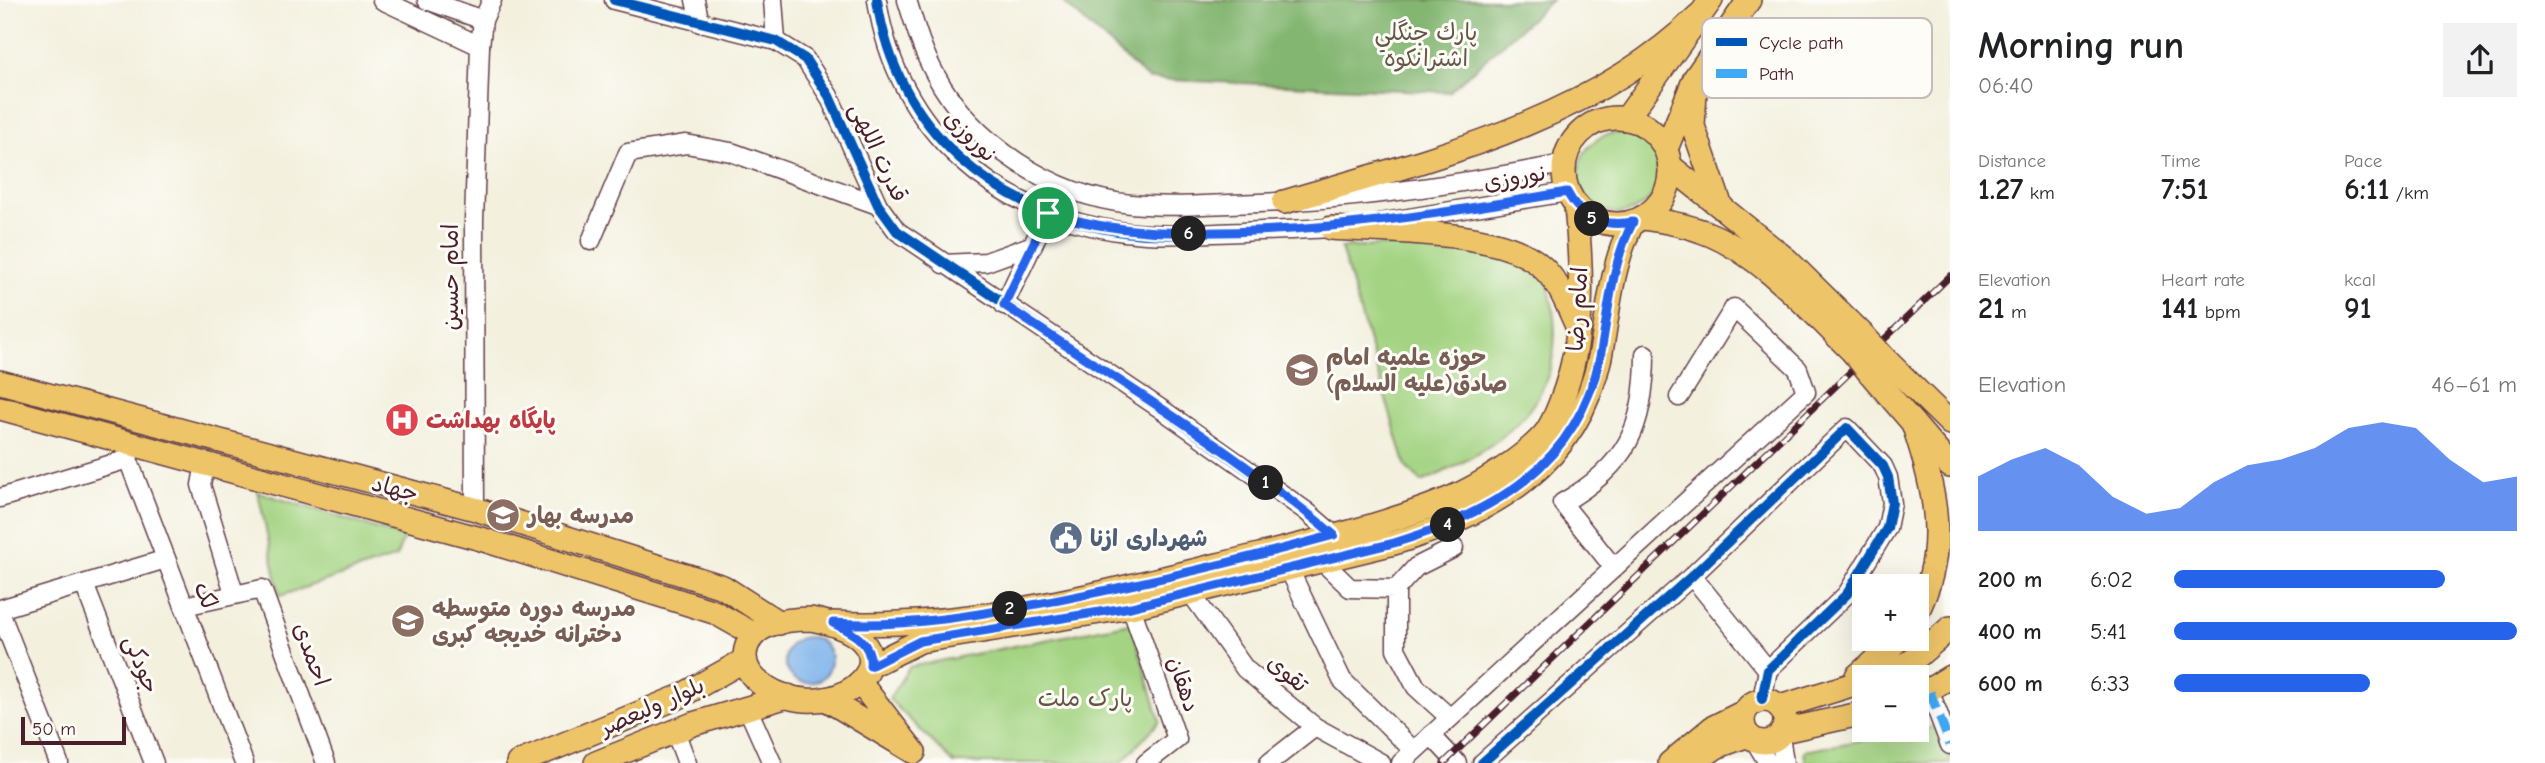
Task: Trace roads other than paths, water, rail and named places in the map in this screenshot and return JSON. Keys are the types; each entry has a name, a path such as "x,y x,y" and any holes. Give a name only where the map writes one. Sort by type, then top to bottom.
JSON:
{"main road":[{"path":"1737,18 1749,0"},
{"path":"1284,202 1464,149 1565,107 1661,50 1705,8"},
{"path":"1626,119 1705,8"},
{"path":"1638,220 1664,196 1668,158 1695,78 1702,68"},
{"path":"1695,78 1693,126 1721,207"},
{"path":"1858,343 1810,310 1750,258 1726,242 1679,224 1638,220 1602,223 1571,199 1563,164 1567,150 1585,128 1611,118 1626,119 1649,130 1668,158 1721,207 1787,260 1878,366 1913,423 1950,466"},
{"name":"امام رضا","path":"977,624 1334,535 1453,497 1520,456 1543,436 1555,417 1569,380 1579,333 1582,284 1571,199"},
{"name":"امام رضا","path":"977,624 1131,607 1425,534 1472,514 1531,477 1558,449 1578,422 1590,393 1618,256 1638,220"},
{"path":"1331,228 1477,240 1516,249 1551,276 1567,301 1579,333"},
{"path":"1878,366 1948,419"},
{"name":"جهاد","path":"0,382 475,509 723,587 779,623"},
{"path":"43,420 50,395"},
{"name":"جهاد","path":"0,408 43,420 130,452 205,464 481,539 714,611 753,635"},
{"path":"1913,423 1933,490 1939,538 1929,585"},
{"path":"285,486 295,461"},
{"path":"714,611 723,587"},
{"path":"920,758 826,699 788,696 763,686 750,674 743,661 744,647 753,635 779,623 811,619 833,623 977,624"},
{"path":"833,623 865,644 871,658 866,675 920,758"},
{"path":"826,699 920,641 977,624"},
{"path":"1902,665 1912,661 1950,628"},
{"path":"1837,690 1887,651"},
{"name":"بلوار ولیعصر","path":"518,763 678,697 743,661"},
{"path":"1932,693 1950,677"},
{"path":"1670,763 1712,728 1762,706 1852,685"},
{"name":"بلوار ولیعصر","path":"596,763 684,728 788,696"},
{"path":"678,697 684,728"},
{"path":"1762,706 1785,719 1781,733"},
{"path":"1751,738 1743,729 1762,706"},
{"path":"1693,763 1716,747 1751,738 1768,742 1781,733 1852,716"}],"street":[{"path":"382,0 481,46"},
{"path":"428,0 483,20"},
{"name":"امام حسین","path":"475,509 474,220 483,20 492,0"},
{"name":"قدرت اللهی","path":"614,0 776,41 805,59 817,75 878,205 897,231 1164,411 1334,535"},
{"path":"695,0 700,23"},
{"path":"773,0 776,41"},
{"name":"نوروزی","path":"877,0 899,71 928,125 950,151 979,176 1013,197 1048,213 1080,223 1139,233 1177,234 1331,228 1571,199"},
{"name":"نوروزی","path":"907,0 919,41 952,101 998,148 1029,169 1091,195 1130,203 1177,206 1284,202 1374,196 1563,164"},
{"path":"591,241 628,153 686,144 731,152 878,205"},
{"path":"1004,305 1048,213"},
{"path":"943,264 986,262 1033,245"},
{"path":"1289,569 1342,680 1407,757 1806,392 1798,369 1734,308 1679,397"},
{"path":"1614,568 1562,503 1593,485 1637,427 1645,394 1645,354"},
{"path":"1482,763 1692,576 1847,428 1882,466 1892,490 1892,503 1883,539 1847,594 1768,670 1762,706"},
{"path":"0,498 130,452"},
{"name":"لک","path":"130,452 166,559 244,763"},
{"path":"205,464 201,485 234,593"},
{"path":"1450,718 1416,687 1396,649 1395,589 1416,567 1454,548"},
{"path":"59,763 0,611 166,559"},
{"path":"1322,561 1350,588 1395,589"},
{"path":"1692,576 1768,670"},
{"name":"جودکی","path":"84,584 154,763"},
{"name":"احمدی","path":"184,606 262,589 326,763"},
{"name":"تقوی","path":"1190,593 1245,669 1315,727 1381,763"},
{"name":"دهقان","path":"1131,607 1177,739 1146,763"},
{"path":"1932,693 1950,745"},
{"path":"747,707 772,763"},
{"path":"1269,763 1315,727"},
{"path":"684,728 687,763"},
{"path":"1781,733 1784,763"},
{"path":"1431,735 1457,763"},
{"path":"1751,738 1768,763"}],"water":[{"path":"808,637 824,644 831,660 824,676 808,683 792,676 785,660 792,644"}],"railway":[{"path":"1444,763 1950,276"}],"place":[{"name":"حوزه علمیه امام صادق(علیه السلام)","path":"1302,370"},
{"name":"پایگاه بهداشت","path":"402,420"},
{"name":"مدرسه بهار","path":"503,515"},
{"name":"شهرداری ازنا","path":"1066,538"},
{"name":"مدرسه دوره متوسطه دخترانه خدیجه کبری","path":"408,621"}],"park label":[{"name":"پارك جنگلي اشترانكوه","path":"1426,45"},
{"name":"پارک ملت","path":"1085,698"}]}
